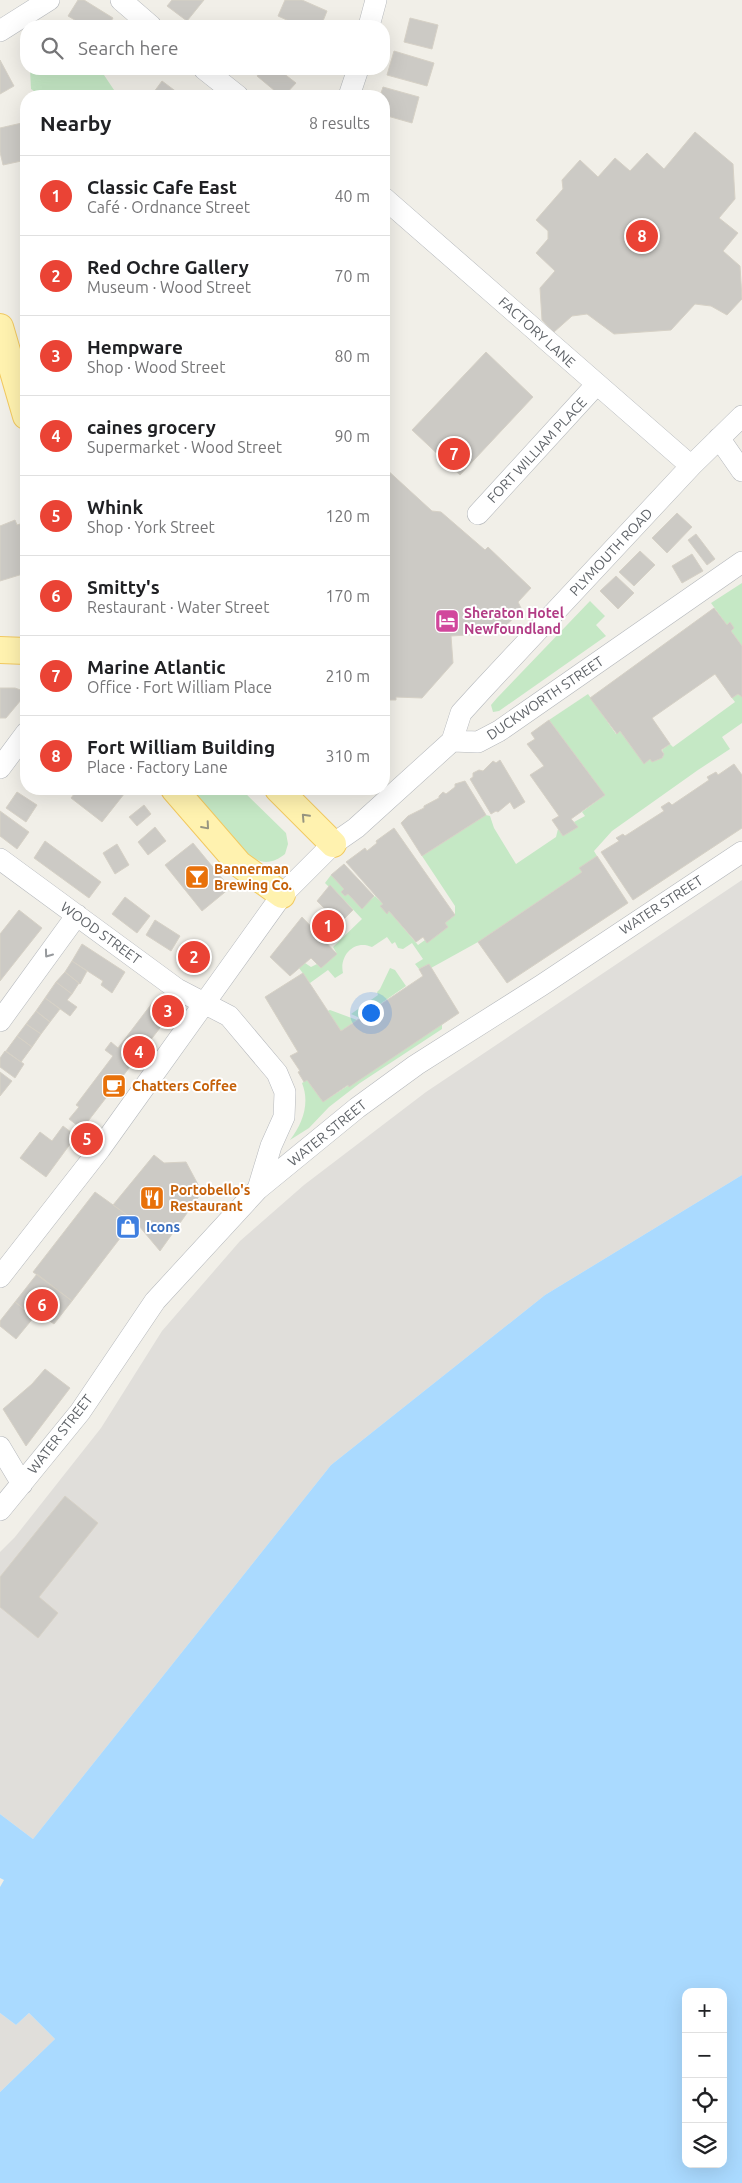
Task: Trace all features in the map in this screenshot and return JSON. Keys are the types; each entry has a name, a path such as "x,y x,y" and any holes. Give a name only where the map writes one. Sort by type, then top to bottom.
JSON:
{"main road":[{"path":"0,327 20,395"},
{"path":"0,650 20,651"},
{"path":"179,795 239,864 282,895"},
{"path":"284,795 333,844"}],"street":[{"path":"0,31 49,0"},
{"path":"122,0 144,20"},
{"path":"371,20 376,0"},
{"path":"212,75 230,90"},
{"path":"351,90 356,75"},
{"name":"FACTORY LANE","path":"390,203 691,466"},
{"name":"FORT WILLIAM PLACE","path":"478,514 596,385"},
{"name":"PLYMOUTH ROAD","path":"452,741 461,713 691,466 742,416"},
{"path":"718,438 742,471"},
{"name":"DUCKWORTH STREET","path":"452,741 478,742 499,731 742,562"},
{"path":"0,768 20,741"},
{"path":"0,1276 100,1149 282,895 333,844 356,828 452,741"},
{"name":"WATER STREET","path":"0,1510 80,1412 155,1301 258,1189 357,1108 401,1075 742,852"},
{"name":"WOOD STREET","path":"0,859 177,988 229,1016 277,1073 285,1092 284,1117 271,1146 258,1189"},
{"path":"0,1021 77,915"},
{"path":"0,1447 22,1484"}],"shaded area":[{"path":"742,880 742,1175 545,1295 331,1465 33,1839 0,1814 0,1552 15,1537 101,1428 162,1331 240,1241 304,1185 426,1092"},
{"path":"0,2013 16,2025 29,2013 55,2039 0,2092"}],"green space":[{"path":"30,75 104,75 114,90 32,90"},
{"path":"742,583 742,646 731,631 734,628 730,622 727,625 711,603"},
{"path":"590,601 605,616 596,625 606,636 499,711 493,712 491,705 497,698"},
{"path":"588,694 616,734 620,731 644,763 650,759 652,762 662,758 664,754 662,750 670,744 673,747 735,702 732,698 738,694 742,697 742,723 722,737 730,749 612,831 594,851 597,856 580,868 582,872 478,942 431,968 429,964 419,969 415,964 423,959 412,943 403,949 398,948 395,942 392,944 387,937 372,947 359,945 354,947 343,961 343,973 335,978 328,970 310,983 299,968 305,963 311,967 337,954 333,947 362,919 330,885 329,887 325,883 331,875 344,889 341,892 345,896 348,894 361,908 375,896 383,904 380,906 387,913 389,911 418,945 425,940 427,942 448,927 445,923 455,915 455,906 422,856 486,815 490,816 494,828 516,864 556,837 558,829 563,836 577,827 574,822 585,816 582,812 605,795 549,720"},
{"path":"197,795 247,795 286,833 288,844 285,854 270,862 254,858 252,860"},
{"path":"390,968 395,970 406,986 360,1018 351,1014 378,995 377,992"},
{"path":"330,1010 357,1020 341,1031 327,1011"},
{"path":"442,1024 442,1029 360,1083 329,1107 309,1128 290,1140 304,1113 305,1098 302,1083 307,1080 323,1102"}],"water":[{"path":"742,1175 742,2183 0,2183 0,2092 55,2039 29,2013 16,2025 0,2013 0,1887 4,1880 0,1878 0,1814 33,1839 331,1465 545,1295"}],"building":[{"path":"78,0 84,0 113,18 112,20 75,20 68,16"},
{"path":"172,0 204,0 188,20 167,6"},
{"path":"285,0 302,0 327,11 323,20 287,20 278,16"},
{"path":"410,18 438,25 432,49 404,42"},
{"path":"394,51 434,63 427,86 387,75 390,75 390,65"},
{"path":"0,60 14,86 0,94"},
{"path":"286,75 296,83 290,90 274,90 257,76"},
{"path":"162,81 174,90 155,90"},
{"path":"383,87 419,97 412,123 390,117 390,90 382,90"},
{"path":"20,123 20,161 3,165 0,152 0,128"},
{"path":"695,132 733,164 735,199 719,218 738,233 723,251 740,266 742,299 727,315 711,306 695,304 671,330 614,334 587,314 572,316 554,332 542,320 540,288 555,271 536,253 548,239 548,231 536,220 563,189 562,180 580,160 598,177 615,158 630,171 647,153 664,169"},
{"path":"486,352 533,397 460,475 412,430"},
{"name":"Sheraton Hotel Newfoundland","path":"390,472 432,511 441,512 485,550 488,547 531,588 518,602 522,610 498,633 451,636 453,663 422,698 396,697 396,700 390,700"},
{"path":"677,513 692,527 667,553 652,538"},
{"path":"15,520 17,525 20,524 20,575 0,581 0,526"},
{"path":"696,534 715,559 707,565 688,540"},
{"path":"640,551 655,565 634,586 619,572"},
{"path":"692,554 703,571 682,583 672,566"},
{"path":"616,576 634,593 618,609 600,591"},
{"path":"714,608 727,625 730,622 734,628 731,631 742,646 742,697 738,694 732,698 715,674 652,718 670,744 661,750 664,754 662,758 652,762 650,759 644,764 620,731 617,734 590,698"},
{"path":"0,688 20,690 20,701 6,718 0,718"},
{"path":"549,720 605,795 571,819 578,827 563,836 552,820 559,816 530,775 544,766 527,744 535,739 531,733"},
{"path":"500,760 525,802 514,809 510,802 498,812 496,811 491,814 470,779 473,777 473,773 479,770 483,771 493,761 496,763"},
{"path":"734,764 742,775 742,828 633,900 601,852 619,841 616,838 623,834 625,836 664,811 661,807 669,802 672,805 709,780 707,777 716,772 718,775"},
{"path":"465,781 486,815 422,856 401,823 408,816 439,798 443,792 446,794 455,787 455,784"},
{"path":"17,792 37,805 26,822 6,808"},
{"path":"73,795 123,795 102,822 71,798"},
{"path":"144,805 151,814 137,826 129,817"},
{"path":"0,811 29,832 17,849 0,836"},
{"path":"155,827 166,841 148,855 138,842"},
{"path":"394,828 455,915 445,923 448,927 427,943 423,937 416,942 389,911 387,914 380,906 383,904 346,862 365,848 367,851 377,843 376,841"},
{"path":"45,841 101,882 89,898 34,858"},
{"name":"Bannerman Brewing Co.","path":"193,843 230,888 202,911 165,865"},
{"path":"117,844 129,865 115,874 103,853"},
{"path":"597,856 628,903 507,983 478,942 582,872 579,868"},
{"path":"344,864 374,896 362,909 348,894 345,896 341,892 344,889 331,875"},
{"path":"330,885 353,910 325,938 312,925 327,911 317,901"},
{"path":"125,897 150,916 137,933 112,914"},
{"path":"19,910 42,928 0,981 0,934"},
{"path":"302,917 337,954 321,968 311,958 290,976 270,957"},
{"path":"155,920 180,936 171,951 146,935"},
{"path":"195,943 208,956 197,971 181,959"},
{"path":"82,944 125,972 112,993 101,985 103,981 72,961"},
{"path":"72,961 87,971 80,984 65,972"},
{"path":"429,964 459,1013 349,1087 348,1085 323,1102 307,1080 304,1082 298,1072 300,1071 290,1056 298,1052 265,997 303,973 341,1031 423,976 419,969"},
{"path":"65,972 79,983 72,994 56,982"},
{"path":"56,982 72,994 67,1000 77,1007 70,1016 45,998"},
{"path":"45,998 60,1009 50,1022 36,1011"},
{"path":"156,998 173,1011 82,1129 69,1119 79,1107 76,1105 113,1056 105,1050 111,1042 118,1048"},
{"path":"36,1011 50,1022 41,1034 26,1024"},
{"path":"26,1024 41,1034 32,1047 17,1036"},
{"path":"17,1036 32,1047 21,1062 6,1051"},
{"path":"5,1051 24,1064 15,1078 0,1067 0,1058"},
{"path":"0,1072 12,1081 0,1096"},
{"path":"63,1126 76,1136 46,1177 20,1158 40,1132 52,1141"},
{"path":"154,1155 164,1163 186,1162 202,1192 160,1251 134,1220 113,1205"},
{"path":"95,1192 134,1220 72,1301 33,1272"},
{"path":"37,1274 72,1301 54,1324 37,1312 34,1317 15,1302"},
{"path":"15,1302 34,1317 16,1339 0,1326 0,1321"},
{"path":"45,1369 70,1388 26,1446 3,1409 32,1384"},
{"path":"65,1496 98,1523 39,1597 58,1613 38,1638 0,1607 0,1577"}],"place":[{"name":"Fort William Building","path":"642,236"},
{"name":"Marine Atlantic","path":"454,454"},
{"name":"Sheraton Hotel Newfoundland","path":"447,621"},
{"name":"Bannerman Brewing Co.","path":"197,877"},
{"name":"Classic Cafe East","path":"328,926"},
{"name":"Red Ochre Gallery","path":"194,957"},
{"name":"Hempware","path":"168,1011"},
{"name":"caines grocery","path":"139,1052"},
{"name":"Chatters Coffee","path":"114,1086"},
{"name":"Whink","path":"87,1139"},
{"name":"Portobello's Restaurant","path":"152,1198"},
{"name":"Icons","path":"128,1227"},
{"name":"Smitty's","path":"42,1305"}]}
